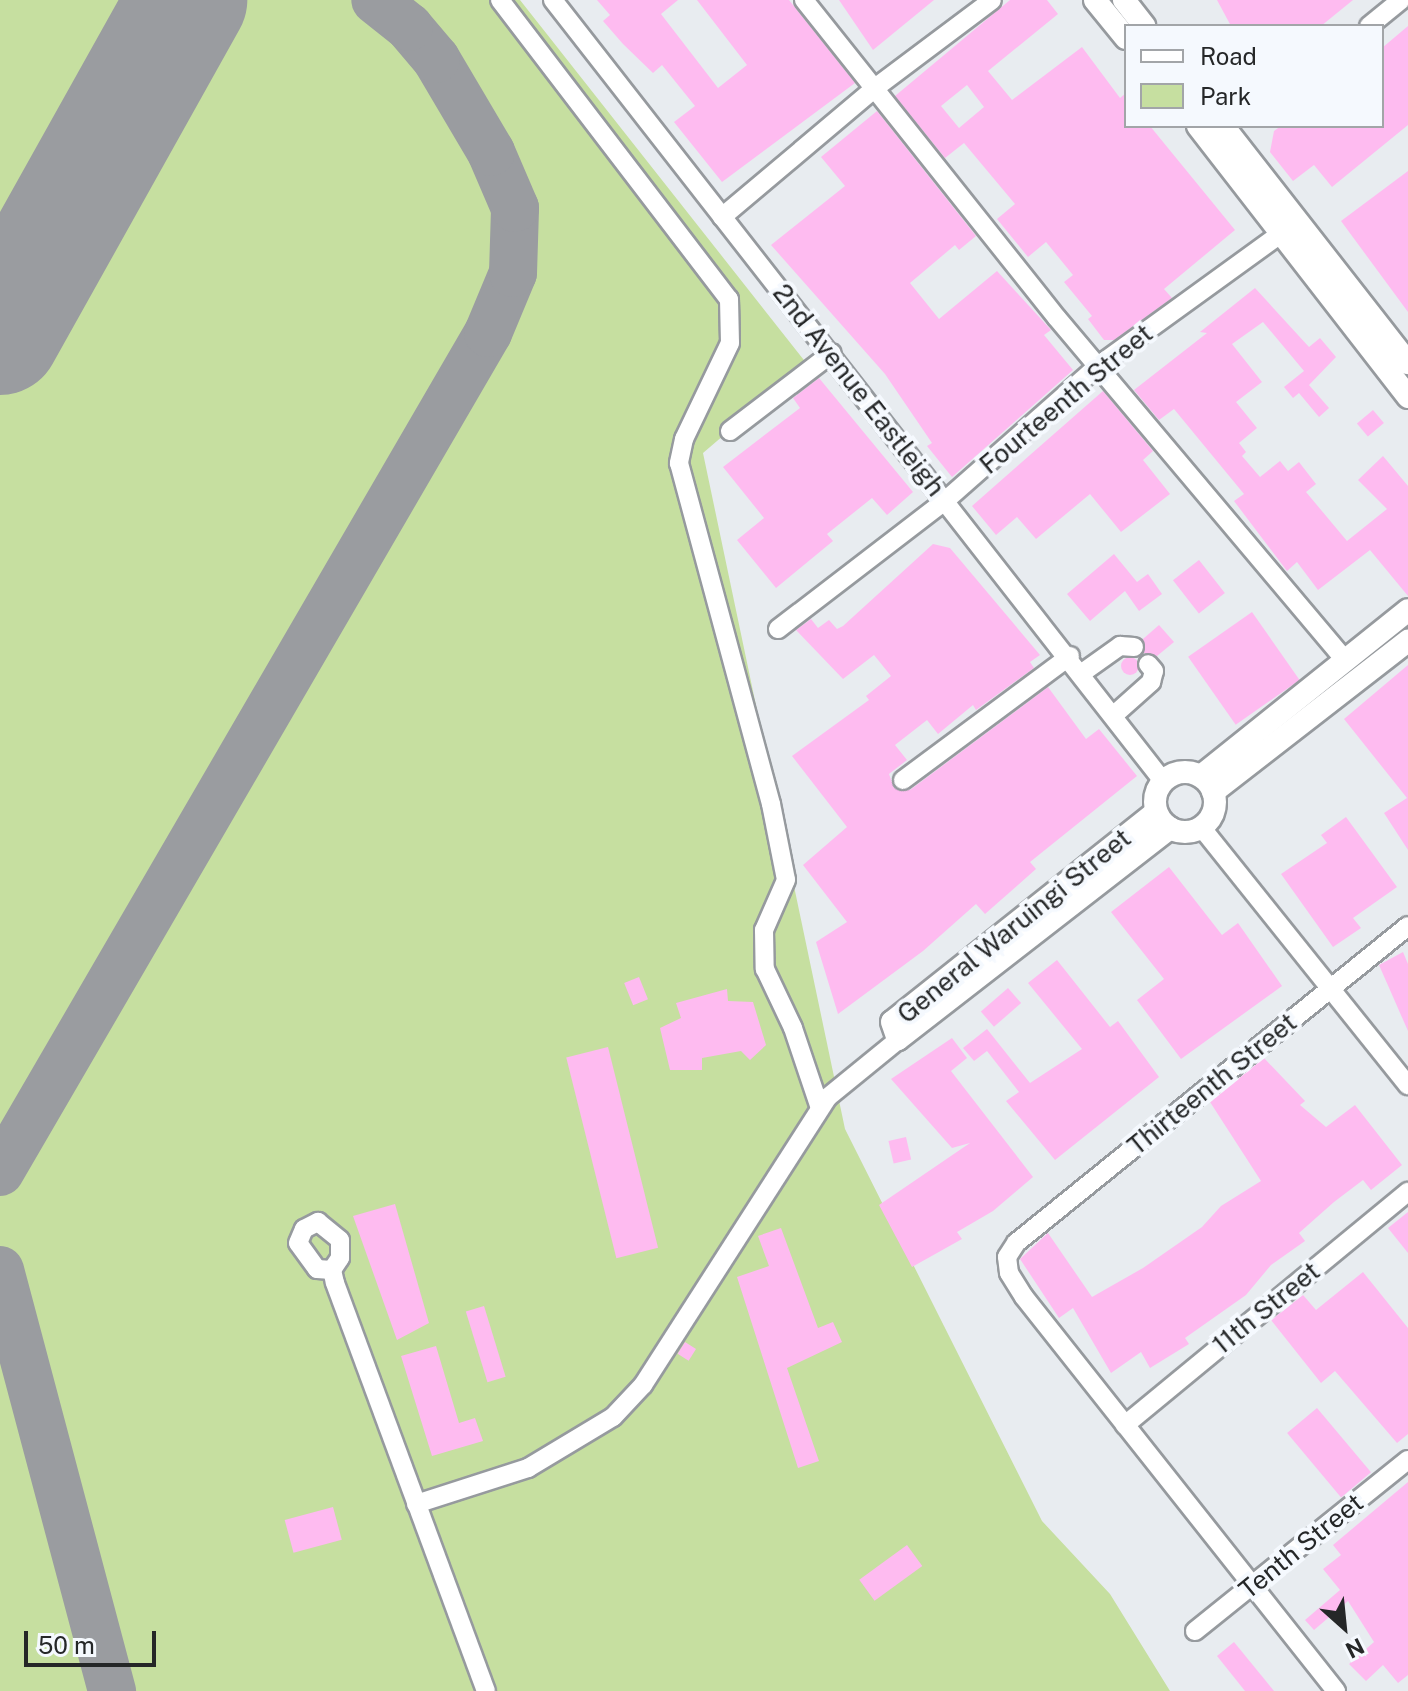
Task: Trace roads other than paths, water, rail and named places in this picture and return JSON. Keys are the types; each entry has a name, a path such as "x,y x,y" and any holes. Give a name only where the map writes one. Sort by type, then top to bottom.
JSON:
{"main road":[{"path":"1095,0 1124,36"},
{"path":"1124,0 1142,24"},
{"path":"1200,128 1408,397"},
{"path":"1232,129 1408,363"},
{"path":"1207,784 1343,658 1408,610"},
{"path":"1207,784 1408,641"},
{"path":"1181,772 1207,784 1214,811 1201,827 1186,832 1163,820 1155,795 1163,781 1181,772"},
{"name":"General Waruingi Street","path":"899,1039 892,1022 1163,820"}],"street":[{"path":"500,0 729,299 730,343 684,439 679,463 771,804 786,880 764,930 765,969 793,1028 820,1108"},
{"name":"2nd Avenue Eastleigh","path":"553,0 1070,656 1163,781"},
{"path":"804,0 1098,366 1343,658"},
{"path":"722,217 875,88 992,0"},
{"path":"1371,24 1401,0"},
{"name":"Fourteenth Street","path":"778,629 946,500 1098,366 1282,233"},
{"path":"730,431 832,353"},
{"path":"1082,673 1120,646 1134,647"},
{"path":"903,780 1070,656"},
{"path":"1114,715 1151,682 1154,671 1148,664"},
{"path":"1201,827 1330,988 1401,1063 1408,1085"},
{"name":"Thirteenth Street","path":"1125,1425 1017,1287 1007,1265 1016,1243 1408,926"},
{"path":"416,1504 528,1468 613,1417 651,1373 820,1108 899,1039"},
{"name":"11th Street","path":"1125,1425 1408,1192"},
{"path":"332,1270 486,1691"},
{"path":"1125,1425 1336,1691"},
{"name":"Tenth Street","path":"1195,1631 1408,1460"}]}
